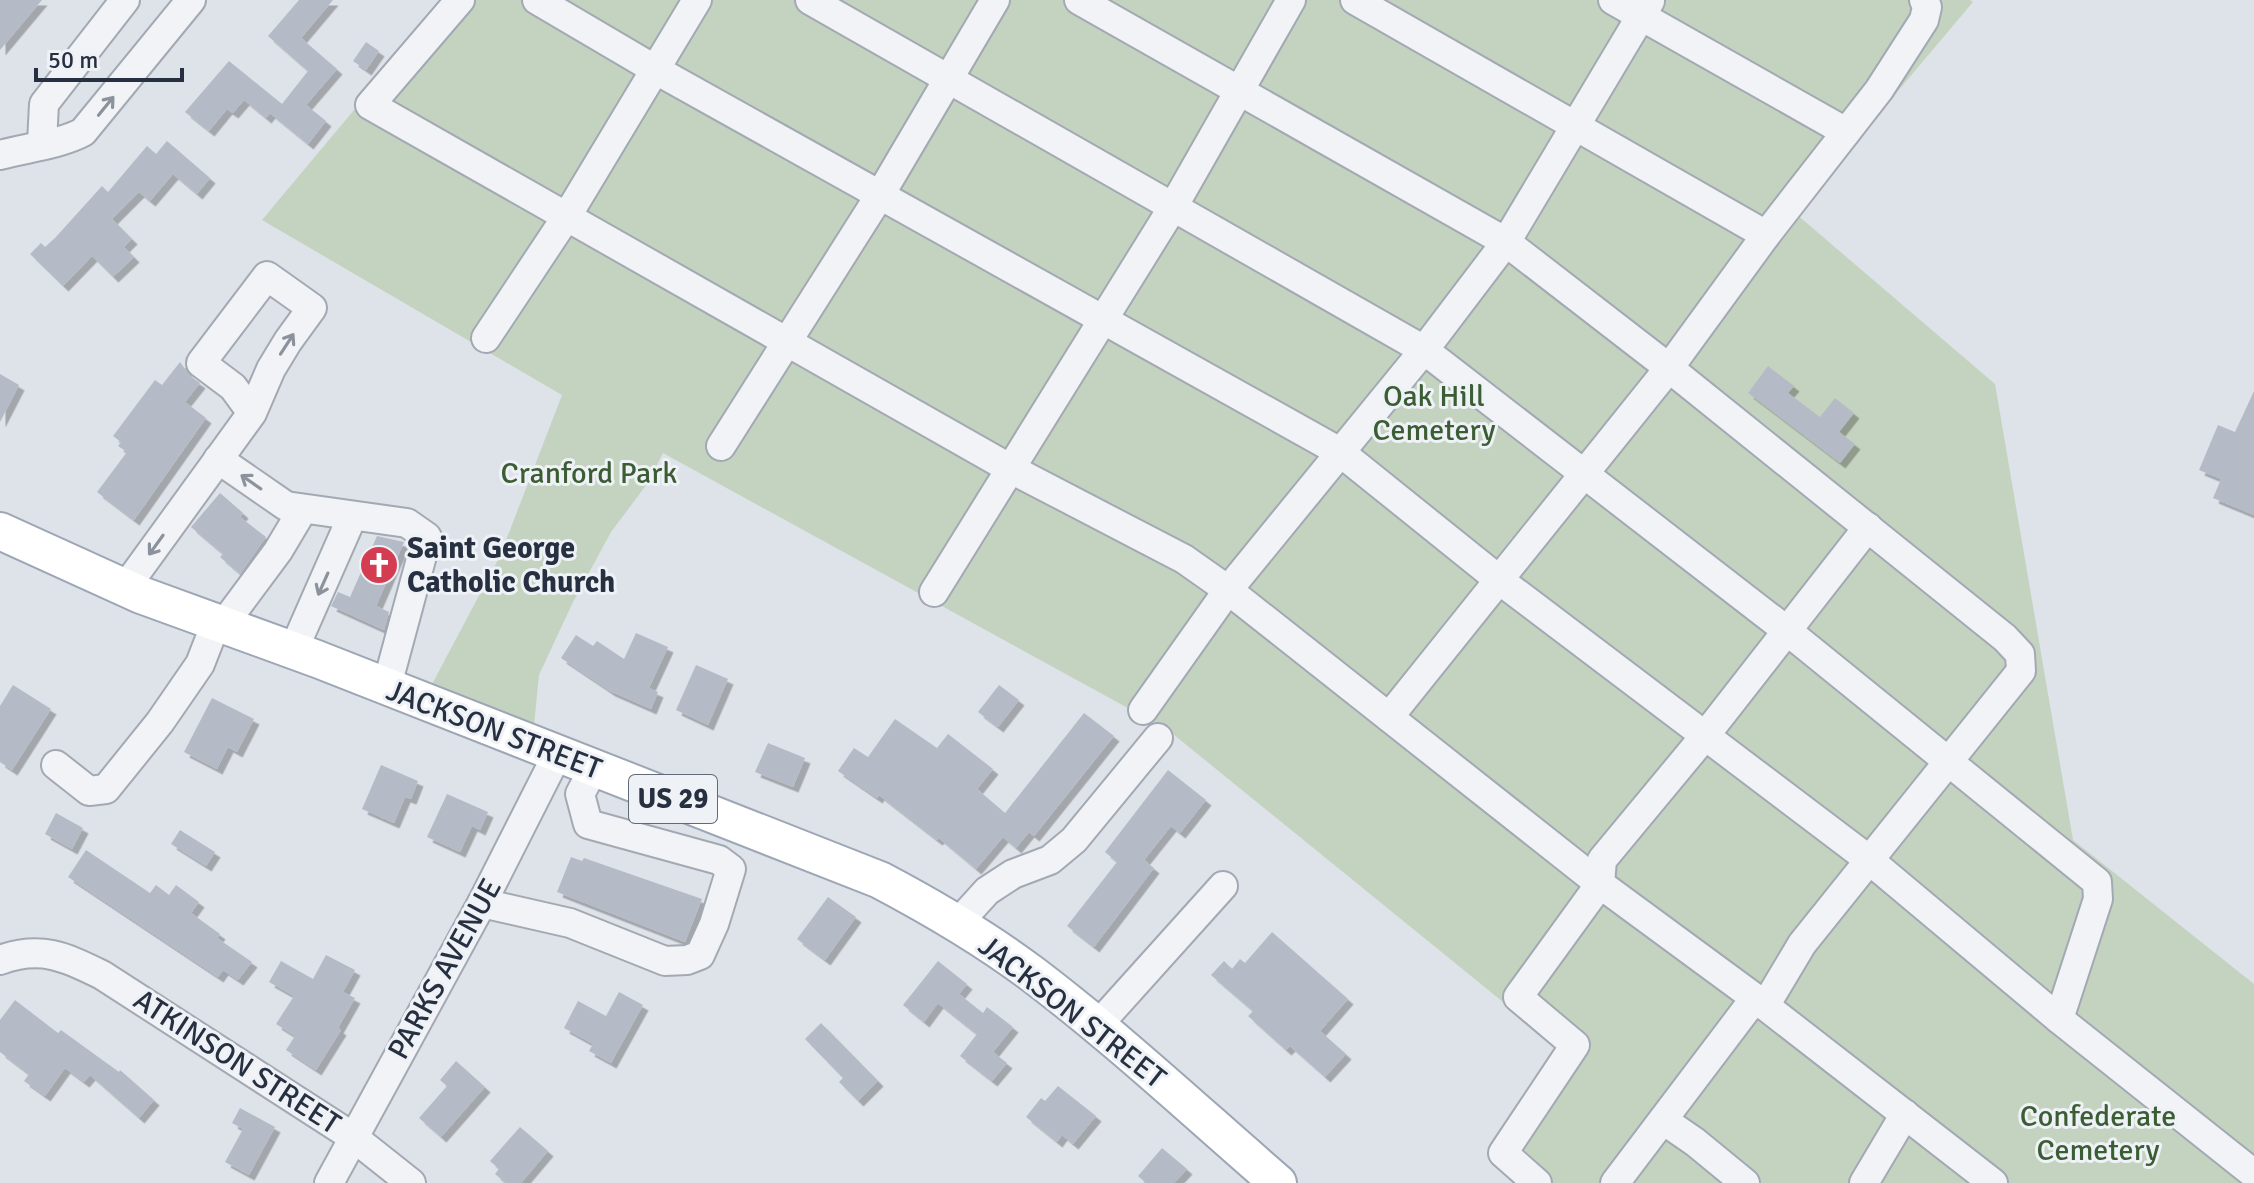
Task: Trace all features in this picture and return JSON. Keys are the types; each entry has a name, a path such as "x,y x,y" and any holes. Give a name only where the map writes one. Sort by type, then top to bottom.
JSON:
{"main road":[{"name":"JACKSON STREET","path":"0,531 125,588 880,880 958,923 1029,972 1097,1026 1278,1183"}],"street":[{"path":"42,143 44,104 125,0"},
{"path":"0,155 42,143 68,140 94,121 191,0"},
{"path":"460,0 370,105 1011,469 1184,559 1228,590 1600,884 1760,1002 1993,1183"},
{"path":"537,0 656,70 1340,452 1498,579 1868,859 2059,1019 2254,1174"},
{"path":"486,338 567,216 697,0"},
{"path":"810,0 1424,350 1786,630 2097,882 2098,899 2059,1019"},
{"path":"721,446 880,195 995,0"},
{"path":"1079,0 1506,242 1868,527 2005,638 2020,654 2021,671 1868,859 1760,1002 1615,1183"},
{"path":"934,592 1173,207 1291,0"},
{"path":"1355,0 1766,235"},
{"path":"1613,0 1645,8 1846,132"},
{"path":"1389,717 1669,368 1766,235 1879,90 1924,20 1927,7 1924,0"},
{"path":"1143,710 1228,590 1424,350 1506,242 1645,8"},
{"path":"125,588 252,413 277,359 312,308 267,276 201,363 233,387 252,413"},
{"path":"218,459 286,506 407,523 427,537 386,689"},
{"path":"56,765 89,791 106,789 160,722 200,664 220,624 278,551 303,509"},
{"path":"293,651 352,517"},
{"path":"1537,1183 1503,1153 1575,1045 1518,997 1600,884 1602,860 1704,737 1868,527"},
{"path":"958,923 987,891 1013,874 1050,860 1074,840 1158,738"},
{"name":"PARKS AVENUE","path":"329,1183 482,903 558,753"},
{"path":"482,903 570,923 665,961 687,960 700,955 714,924 731,869 719,860 588,824 580,794 594,768"},
{"path":"1097,1026 1223,886"},
{"name":"ATKINSON STREET","path":"0,960 29,952 63,956 102,975 353,1137 411,1183"},
{"path":"1864,1183 1905,1114"},
{"path":"1663,1120 1745,1183"}],"green space":[{"name":"Oak Hill Cemetery","path":"446,0 1970,0 1973,2 1795,213 1995,384 2073,840 2254,984 2254,1183 1528,1183 1488,1147 1556,1045 1168,730 663,453 647,484 611,532 573,602 539,675 534,725 430,688 500,556 562,395 262,220"}],"building":[{"path":"0,0 42,0 0,50"},
{"path":"299,0 333,0 301,38 337,69 306,105 326,121 308,144 270,113 266,118 244,100 233,113 227,109 209,131 185,112 229,61 282,104 308,71 268,36"},
{"path":"366,42 379,51 366,70 353,61"},
{"path":"167,141 210,178 197,194 173,174 150,201 139,192 112,219 132,239 124,247 134,257 113,277 92,256 63,286 30,254 41,243 45,247 55,238 102,186 108,192 147,146 156,154"},
{"path":"180,362 190,376 200,383 185,402 206,418 134,520 97,492 127,452 118,446 121,442 113,436 155,380 162,385"},
{"path":"1768,366 1794,386 1788,393 1820,417 1835,398 1854,413 1839,432 1855,444 1840,463 1748,393"},
{"path":"0,374 19,385 0,422"},
{"path":"2254,391 2254,515 2213,498 2221,479 2199,470 2218,425 2235,432"},
{"path":"220,493 243,513 240,517 266,537 240,574 220,557 223,554 191,527"},
{"name":"Saint George Catholic Church","path":"377,536 404,542 376,606 389,612 384,630 331,606 338,592 350,597"},
{"path":"636,633 668,647 649,688 658,692 651,709 610,691 561,658 576,635 593,646 597,641 624,659"},
{"path":"696,665 728,679 708,725 676,710"},
{"path":"13,685 51,709 12,770 0,762 0,706"},
{"path":"999,685 1019,700 998,727 978,712"},
{"path":"212,698 254,719 237,752 228,747 217,769 184,752"},
{"path":"1084,713 1114,736 1034,836 1029,832 1016,848 1003,837 976,869 879,795 877,798 838,771 854,748 868,757 895,719 937,748 948,734 993,769 977,789 1005,813"},
{"path":"768,743 805,758 793,787 755,772"},
{"path":"381,765 418,781 411,799 405,797 394,823 362,809"},
{"path":"1168,770 1206,800 1180,833 1171,826 1144,860 1154,868 1094,947 1067,926 1117,862 1105,852"},
{"path":"447,794 488,812 480,830 472,826 460,852 427,837"},
{"path":"56,813 83,828 72,849 45,834"},
{"path":"180,830 215,852 206,866 171,844"},
{"path":"86,850 150,893 156,885 169,895 176,885 199,902 191,913 220,934 217,938 252,962 238,980 223,970 218,977 68,877"},
{"path":"571,857 582,861 584,858 702,899 685,942 557,892"},
{"path":"828,897 856,917 825,960 797,939"},
{"path":"1272,932 1348,999 1320,1031 1346,1054 1325,1077 1290,1046 1286,1050 1248,1016 1253,1011 1211,975 1224,961 1232,969 1240,959 1245,963"},
{"path":"326,955 355,970 343,992 355,998 338,1028 341,1030 316,1070 286,1050 295,1036 276,1024 294,996 269,982 281,961 313,979"},
{"path":"938,961 967,984 959,994 983,1013 987,1007 1013,1027 993,1052 1007,1063 992,1081 960,1056 977,1034 938,1003 924,1022 903,1005"},
{"path":"619,992 643,1005 611,1063 589,1051 593,1044 564,1028 578,1001 606,1016"},
{"path":"15,1000 58,1033 61,1030 120,1070 154,1100 139,1118 90,1075 84,1082 65,1068 45,1096 24,1081 29,1074 0,1052 0,1020"},
{"path":"821,1023 878,1081 858,1101 839,1082 843,1078 805,1039"},
{"path":"456,1061 485,1087 441,1137 419,1118 447,1086 440,1080"},
{"path":"1058,1086 1096,1116 1073,1144 1062,1135 1057,1142 1026,1117 1041,1098 1045,1101"},
{"path":"240,1108 275,1127 249,1175 225,1162 243,1129 232,1123"},
{"path":"520,1127 548,1151 521,1183 506,1183 495,1174 499,1169 490,1161"},
{"path":"1162,1148 1187,1169 1174,1183 1146,1183 1138,1176"}],"place":[{"name":"Saint George Catholic Church","path":"379,565"}],"park label":[{"name":"Cranford Park","path":"589,473"},
{"name":"Confederate Cemetery","path":"2098,1133"}]}
